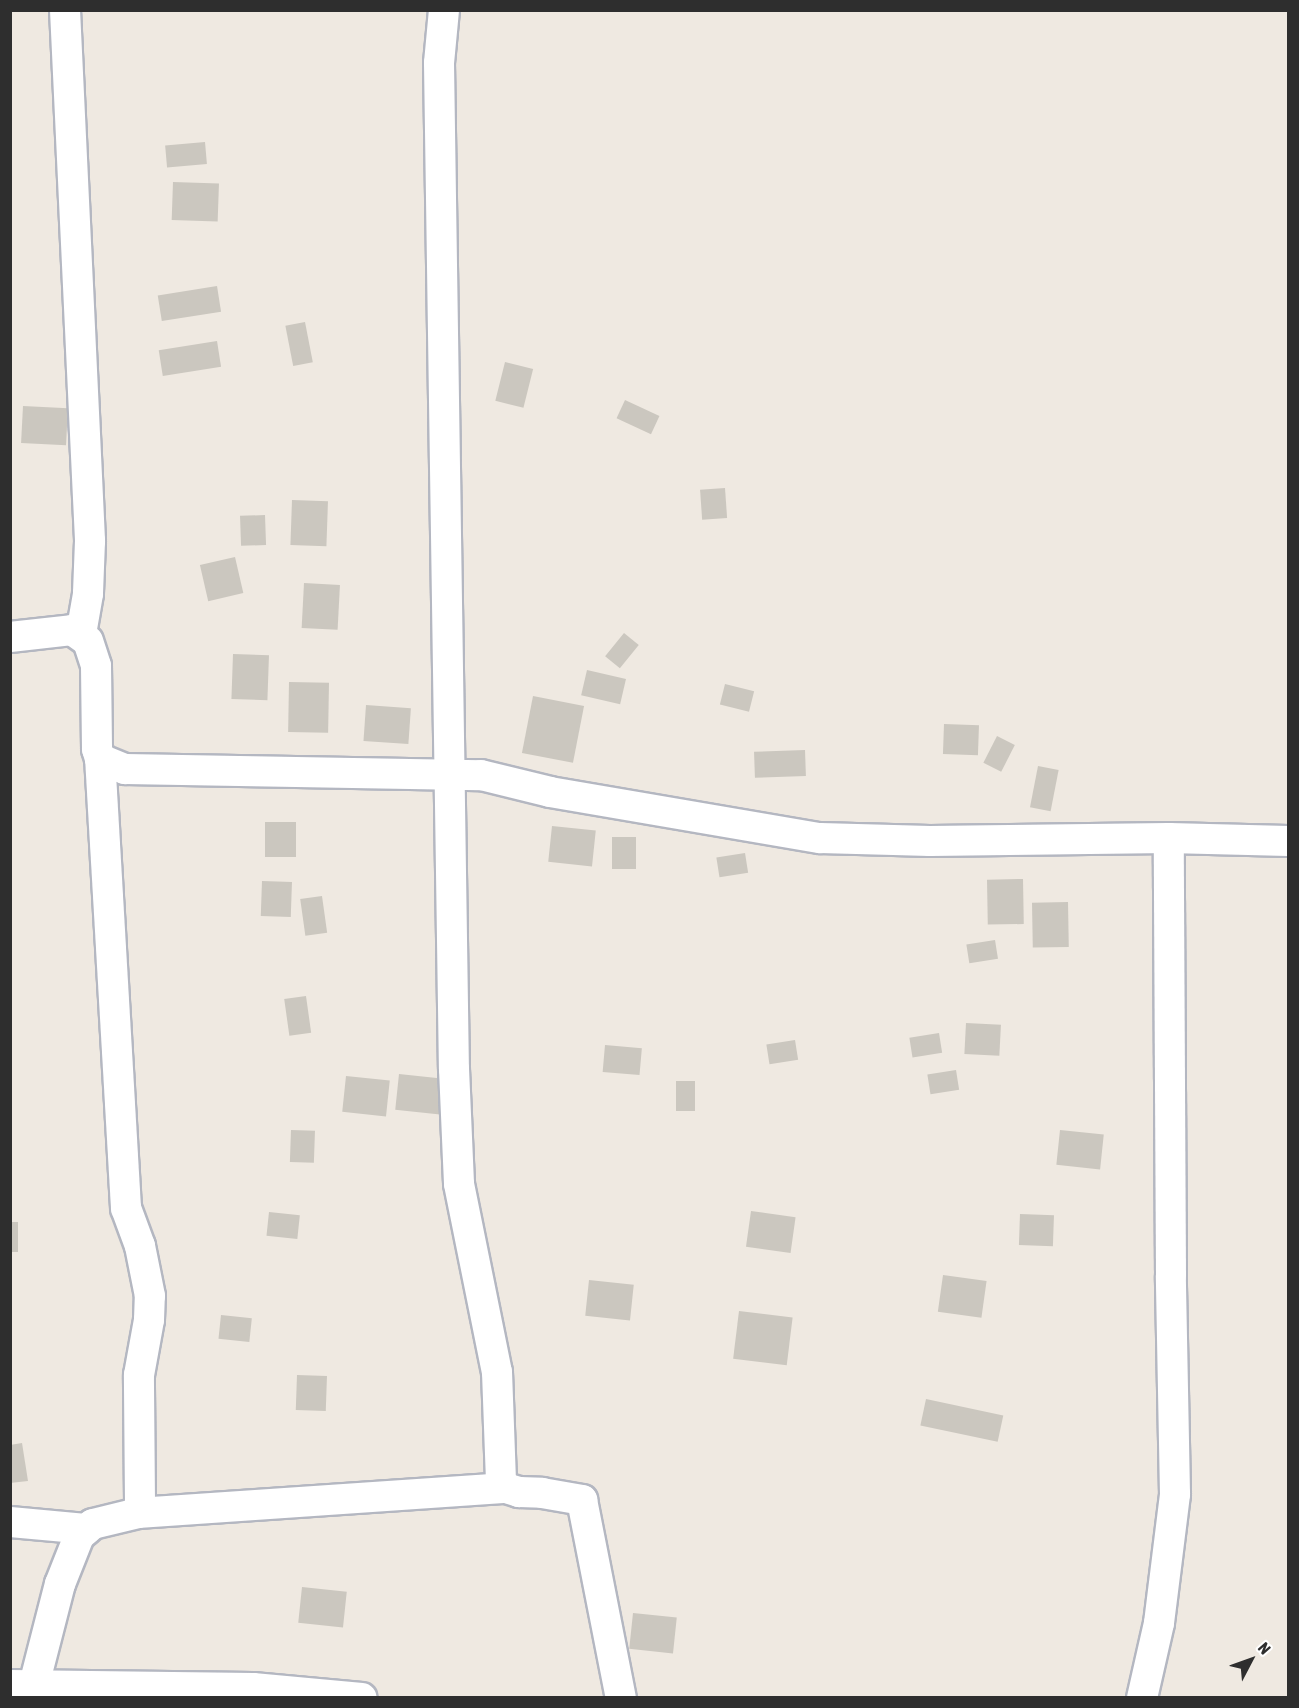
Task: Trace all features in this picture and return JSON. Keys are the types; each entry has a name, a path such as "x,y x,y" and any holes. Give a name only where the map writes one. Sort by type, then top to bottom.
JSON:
{"street":[{"path":"65,10 90,541 88,594 81,634"},
{"path":"444,10 439,63 458,1162 462,1200 497,1372 501,1482 506,1488"},
{"path":"10,637 72,630 81,634 94,653 97,749 100,759 126,1208 140,1246 150,1296 149,1320 139,1375 140,1502 138,1513"},
{"path":"100,759 125,769 481,775 550,792 820,838 930,842 1169,838 1288,841"},
{"path":"1142,1698 1159,1623 1175,1494 1170,1264 1169,838"},
{"path":"362,1698 301,1690 253,1688 22,1685 79,1536 93,1524 138,1513 506,1488 519,1492 542,1493 582,1500 621,1698"},
{"path":"10,1521 87,1529"}],"building":[{"path":"205,142 207,164 167,167 165,145"},
{"path":"173,182 219,184 218,222 172,220"},
{"path":"217,286 221,312 162,321 158,295"},
{"path":"305,322 313,362 293,366 285,326"},
{"path":"217,341 221,367 163,376 159,350"},
{"path":"505,362 533,369 523,408 495,401"},
{"path":"625,400 659,416 651,434 617,418"},
{"path":"23,406 68,408 66,445 21,443"},
{"path":"725,488 727,518 702,520 700,490"},
{"path":"292,500 328,501 326,546 290,545"},
{"path":"265,515 266,545 241,546 240,516"},
{"path":"235,557 243,593 208,601 200,565"},
{"path":"304,583 340,585 338,630 302,628"},
{"path":"624,633 639,645 620,668 605,656"},
{"path":"233,654 269,655 267,700 231,699"},
{"path":"587,670 626,679 620,704 581,695"},
{"path":"289,682 329,683 328,733 288,732"},
{"path":"725,684 754,691 749,712 720,704"},
{"path":"533,696 584,706 573,763 522,753"},
{"path":"366,705 411,708 408,744 363,741"},
{"path":"944,724 979,725 978,755 943,754"},
{"path":"997,736 1015,745 1001,772 983,763"},
{"path":"805,750 806,776 755,778 754,752"},
{"path":"1038,766 1059,770 1051,811 1030,807"},
{"path":"265,822 296,822 296,857 265,857"},
{"path":"552,826 596,831 592,866 548,862"},
{"path":"612,837 636,837 636,869 612,869"},
{"path":"745,853 748,873 719,877 716,858"},
{"path":"1023,879 1024,924 988,925 987,880"},
{"path":"262,881 292,882 291,917 261,916"},
{"path":"322,896 327,933 305,936 300,899"},
{"path":"1068,902 1069,947 1033,948 1032,903"},
{"path":"995,940 998,959 969,963 966,945"},
{"path":"306,996 311,1033 289,1036 284,999"},
{"path":"966,1023 1001,1025 999,1056 964,1054"},
{"path":"939,1033 942,1053 912,1057 909,1038"},
{"path":"795,1040 798,1060 769,1064 766,1045"},
{"path":"605,1045 642,1048 640,1075 603,1072"},
{"path":"956,1070 959,1090 930,1094 927,1075"},
{"path":"399,1074 444,1079 440,1115 395,1110"},
{"path":"346,1076 390,1081 386,1116 342,1112"},
{"path":"676,1081 695,1081 695,1111 676,1111"},
{"path":"291,1130 315,1131 314,1163 290,1162"},
{"path":"1060,1130 1104,1135 1100,1169 1056,1165"},
{"path":"751,1211 796,1217 791,1253 746,1247"},
{"path":"269,1212 300,1215 297,1239 266,1236"},
{"path":"1020,1214 1054,1215 1053,1246 1019,1245"},
{"path":"10,1222 18,1222 18,1252 10,1252"},
{"path":"943,1275 987,1281 981,1318 938,1312"},
{"path":"589,1280 634,1285 630,1321 585,1316"},
{"path":"739,1311 793,1318 787,1365 733,1359"},
{"path":"221,1315 252,1318 249,1342 218,1339"},
{"path":"297,1375 327,1376 326,1411 296,1410"},
{"path":"926,1399 1003,1415 998,1442 920,1425"},
{"path":"22,1443 28,1481 10,1483 10,1445"},
{"path":"302,1587 347,1592 343,1628 298,1623"},
{"path":"633,1613 677,1618 673,1653 629,1649"}]}
